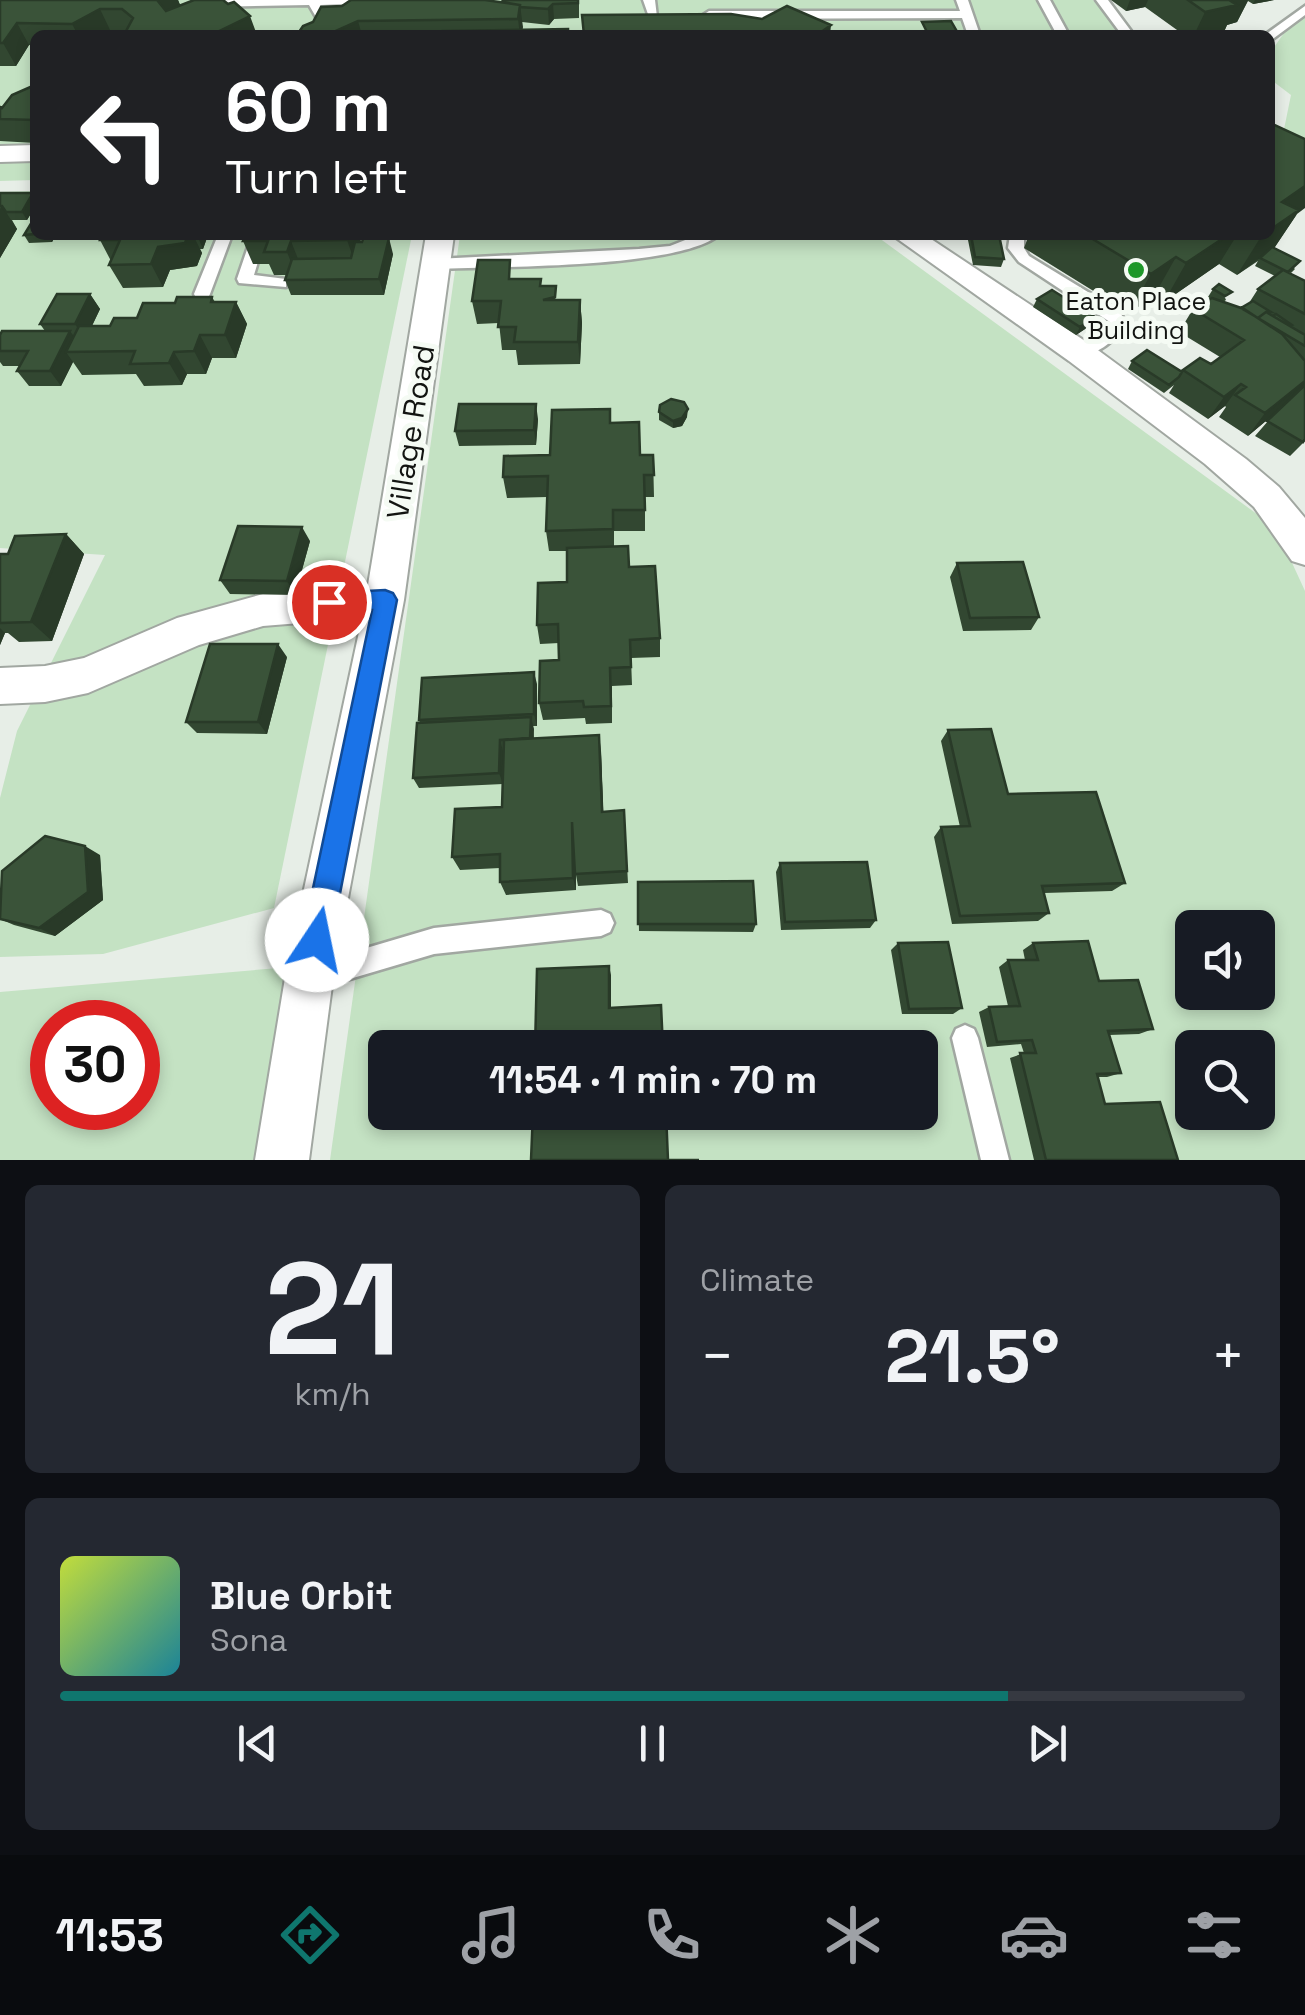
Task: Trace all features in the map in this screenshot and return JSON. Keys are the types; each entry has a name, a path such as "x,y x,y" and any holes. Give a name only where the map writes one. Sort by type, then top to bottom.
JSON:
{"street":[{"path":"0,154 30,153"},
{"path":"917,240 1084,352 1259,488 1295,530 1305,550"},
{"name":"Village Road","path":"282,1160 309,978 385,600 438,250"},
{"path":"0,686 45,684 88,675 191,630 262,610 385,600"}],"lane":[{"path":"320,14 359,0"},
{"path":"189,5 376,0"},
{"path":"649,0 653,15"},
{"path":"962,0 972,30"},
{"path":"1044,0 1059,30"},
{"path":"1102,0 1124,30"},
{"path":"312,1 320,14"},
{"path":"1275,33 1305,9"},
{"path":"320,14 364,16"},
{"path":"692,15 966,14"},
{"path":"634,15 673,15"},
{"path":"202,294 223,240"},
{"path":"258,240 245,280 280,283"},
{"path":"438,250 639,254 672,250 699,240"},
{"path":"1017,240 1016,248 1024,259 1113,314 1118,322 1116,328 1084,352"},
{"path":"309,978 434,941 601,923"},
{"path":"965,1038 994,1160"}],"green space":[{"path":"0,0 1093,0 1118,30 30,30 30,180 0,181"},
{"path":"1305,3 1305,150 1282,139 1291,95 1275,83 1275,46"},
{"path":"30,191 30,240 411,240 274,908 103,954 0,957 0,798 17,731 105,555 0,548 0,192"},
{"path":"459,240 882,240 1276,528 1305,591 1305,1160 330,1160"},
{"path":"290,967 255,1160 0,1160 0,992"}],"building":[{"path":"0,0 157,0 166,11 194,0 223,0 228,4 234,2 250,16 221,30 127,30 133,18 122,9 100,9 72,24 17,23 0,43"},
{"path":"351,0 485,0 520,5 518,19 358,21 338,30 300,30 313,22 321,7 342,6"},
{"path":"503,0 578,3 553,4 548,9 520,7"},
{"path":"1188,0 1229,0 1237,5 1205,12"},
{"path":"787,6 831,25 824,30 584,30 582,15 731,14 762,19"},
{"path":"951,21 956,30 926,30 922,22"},
{"path":"30,87 30,120 0,119 0,107 12,95"},
{"path":"1275,125 1305,139 1305,186 1282,202 1299,210 1275,227"},
{"path":"0,193 30,193 22,212 6,212 0,206"},
{"path":"120,240 186,240 158,247 151,264 109,265"},
{"path":"347,240 291,241 287,252 264,252 268,241 243,241"},
{"path":"389,240 379,279 285,280 292,259 351,258 355,242"},
{"path":"972,240 1000,240 1004,259 975,257"},
{"path":"1094,240 1220,240 1186,263 1176,257 1151,274"},
{"path":"1272,247 1300,261 1288,272 1260,258"},
{"path":"478,260 510,260 509,279 541,279 540,286 556,286 555,297 543,300 580,300 578,342 514,342 516,327 498,327 501,301 472,301"},
{"path":"1283,270 1305,281 1305,314 1258,289"},
{"path":"1219,284 1232,292 1225,296 1213,289"},
{"path":"1052,290 1095,317 1080,327 1037,299"},
{"path":"57,294 90,294 75,324 40,324"},
{"path":"177,297 236,302 225,335 200,335 194,351 174,352 169,363 130,364 135,351 66,352 79,326 110,326 114,318 137,318 143,303 175,303"},
{"path":"1212,298 1244,309 1282,334 1305,361 1305,381 1265,413 1235,395 1246,387 1241,384 1224,397 1183,370 1200,358 1211,364 1244,340 1193,309"},
{"path":"1253,301 1271,312 1258,318 1241,308"},
{"path":"1266,312 1305,335 1305,346 1258,318"},
{"path":"2,331 70,331 50,371 17,371 28,351 0,351"},
{"path":"1147,350 1182,372 1179,377 1169,385 1132,361"},
{"path":"1305,385 1305,439 1303,442 1267,421"},
{"path":"671,399 684,402 688,409 682,418 673,421 659,412 660,405"},
{"path":"459,404 536,404 534,430 455,431"},
{"path":"610,409 610,423 639,422 640,455 653,455 654,475 644,475 645,510 613,510 613,529 546,531 548,476 503,477 504,456 550,455 552,410"},
{"path":"238,526 302,527 287,581 220,580"},
{"path":"66,534 31,622 0,623 0,554 8,554 15,536"},
{"path":"628,546 629,567 655,566 660,638 630,640 631,667 610,668 611,706 584,707 583,701 539,703 540,661 559,660 558,624 537,625 538,583 567,582 567,548"},
{"path":"1023,562 1039,617 970,618 957,563"},
{"path":"210,644 278,644 258,722 186,722"},
{"path":"534,672 534,714 419,720 422,678"},
{"path":"531,717 530,738 500,740 499,773 413,778 417,723"},
{"path":"991,729 1008,794 1096,792 1125,883 1042,886 1049,913 960,916 941,827 970,826 948,730"},
{"path":"599,735 602,812 624,810 627,871 575,874 572,822 573,878 500,882 500,854 452,857 455,809 502,807 504,740"},
{"path":"45,836 85,846 88,892 39,928 0,919 2,871"},
{"path":"867,862 876,920 785,922 780,863"},
{"path":"753,881 756,924 638,924 638,882"},
{"path":"1088,941 1099,981 1138,980 1153,1029 1108,1031 1121,1073 1097,1074 1105,1104 1160,1102 1178,1160 1046,1160 1020,1053 1036,1053 1032,1040 997,1042 989,1007 1020,1006 1008,960 1038,960 1033,943"},
{"path":"948,942 962,1008 909,1009 898,943"},
{"path":"609,966 609,1008 661,1005 662,1030 535,1030 537,969"},
{"path":"532,1130 667,1130 668,1160 531,1160"}],"place":[{"name":"Eaton Place Building","path":"1136,270"}],"route":[{"path":"317,940 385,600 329,602"}]}
